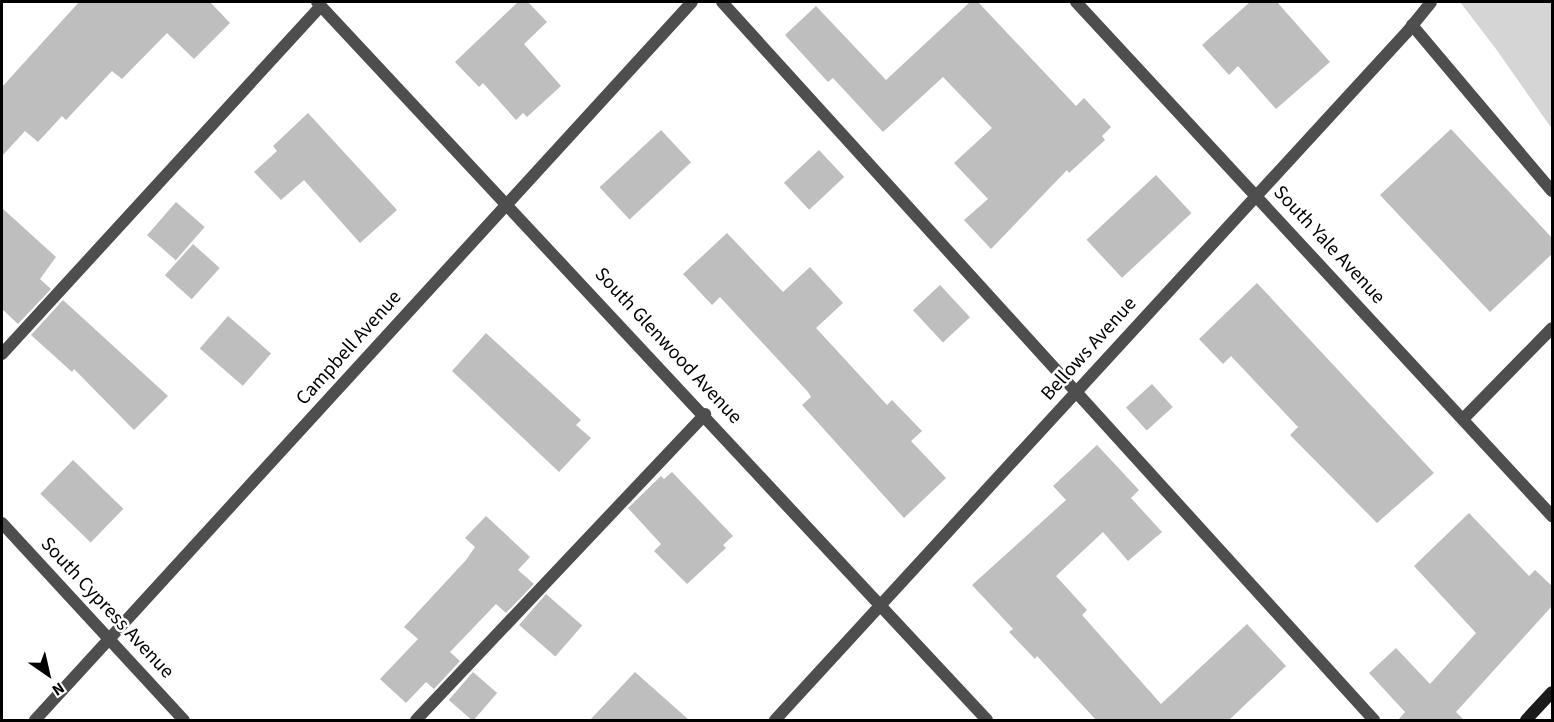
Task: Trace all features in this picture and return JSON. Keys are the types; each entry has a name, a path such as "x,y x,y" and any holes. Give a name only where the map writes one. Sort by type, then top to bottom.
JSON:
{"street":[{"name":"Campbell Avenue","path":"35,720 692,2"},
{"path":"722,2 1374,720"},
{"name":"South Yale Avenue","path":"1076,2 1552,516"},
{"name":"Bellows Avenue","path":"775,720 1431,2"},
{"name":"South Glenwood Avenue","path":"319,4 508,202 987,720"},
{"path":"2,354 319,4"},
{"path":"1412,25 1552,191"},
{"path":"1463,419 1552,328"},
{"path":"416,720 705,414"},
{"name":"South Cypress Avenue","path":"2,523 184,720"},
{"path":"1531,719 1552,692"}],"shaded area":[{"path":"1460,2 1552,2 1552,129 1496,49"}],"building":[{"path":"79,2 210,2 230,23 194,59 167,33 122,79 112,71 66,120 62,116 38,142 25,131 2,156 2,87"},
{"path":"518,2 528,2 547,22 524,44 561,86 527,117 523,113 516,120 483,83 479,87 455,62"},
{"path":"970,2 978,2 1076,106 1084,98 1111,127 1102,136 1105,140 1069,173 1067,170 991,249 964,220 988,199 954,163 992,128 943,77 883,132 833,78 828,82 785,35 816,6 886,80"},
{"path":"1250,2 1277,2 1330,62 1276,109 1238,66 1229,75 1202,45"},
{"path":"308,113 397,210 360,243 304,180 281,200 254,172 277,151 273,146"},
{"path":"1451,129 1552,238 1552,254 1490,312 1380,195"},
{"path":"661,130 691,162 630,219 600,187"},
{"path":"819,150 844,177 809,210 784,183"},
{"path":"1156,175 1191,213 1122,278 1087,240"},
{"path":"176,202 205,227 176,260 147,235"},
{"path":"2,208 56,257 40,279 51,289 18,324 2,309"},
{"path":"727,233 783,292 810,267 843,303 816,328 887,405 892,400 922,431 911,441 946,478 904,518 802,405 811,397 808,392 720,297 712,305 683,274"},
{"path":"193,244 220,268 192,299 165,275"},
{"path":"1257,283 1434,473 1377,523 1290,435 1298,427 1231,356 1223,364 1199,339"},
{"path":"940,285 970,317 943,342 913,310"},
{"path":"63,300 168,396 134,430 74,369 72,372 31,335"},
{"path":"228,316 271,353 243,386 200,348"},
{"path":"486,333 581,420 576,425 591,438 559,472 452,371"},
{"path":"1152,384 1173,407 1147,430 1126,407"},
{"path":"1097,445 1139,490 1131,498 1162,532 1128,561 1103,532 1056,576 1087,610 1082,615 1161,704 1247,624 1286,666 1229,720 1096,720 1037,656 1035,659 1009,632 1013,629 972,585 1066,500 1053,486"},
{"path":"73,460 123,509 91,542 40,494"},
{"path":"672,472 733,536 723,545 726,548 687,584 654,551 661,544 628,508 661,476 664,479"},
{"path":"1469,513 1529,576 1535,570 1552,586 1552,606 1456,712 1464,720 1398,720 1405,712 1369,673 1396,648 1430,684 1476,633 1414,566"},
{"path":"486,516 530,557 518,570 534,584 506,613 496,604 450,652 460,661 434,689 426,682 406,703 380,679 418,639 404,627 466,560 475,547 465,538"},
{"path":"546,594 582,625 555,656 519,625"},
{"path":"473,672 497,693 474,720 449,700"},
{"path":"635,672 689,720 590,720"}]}
